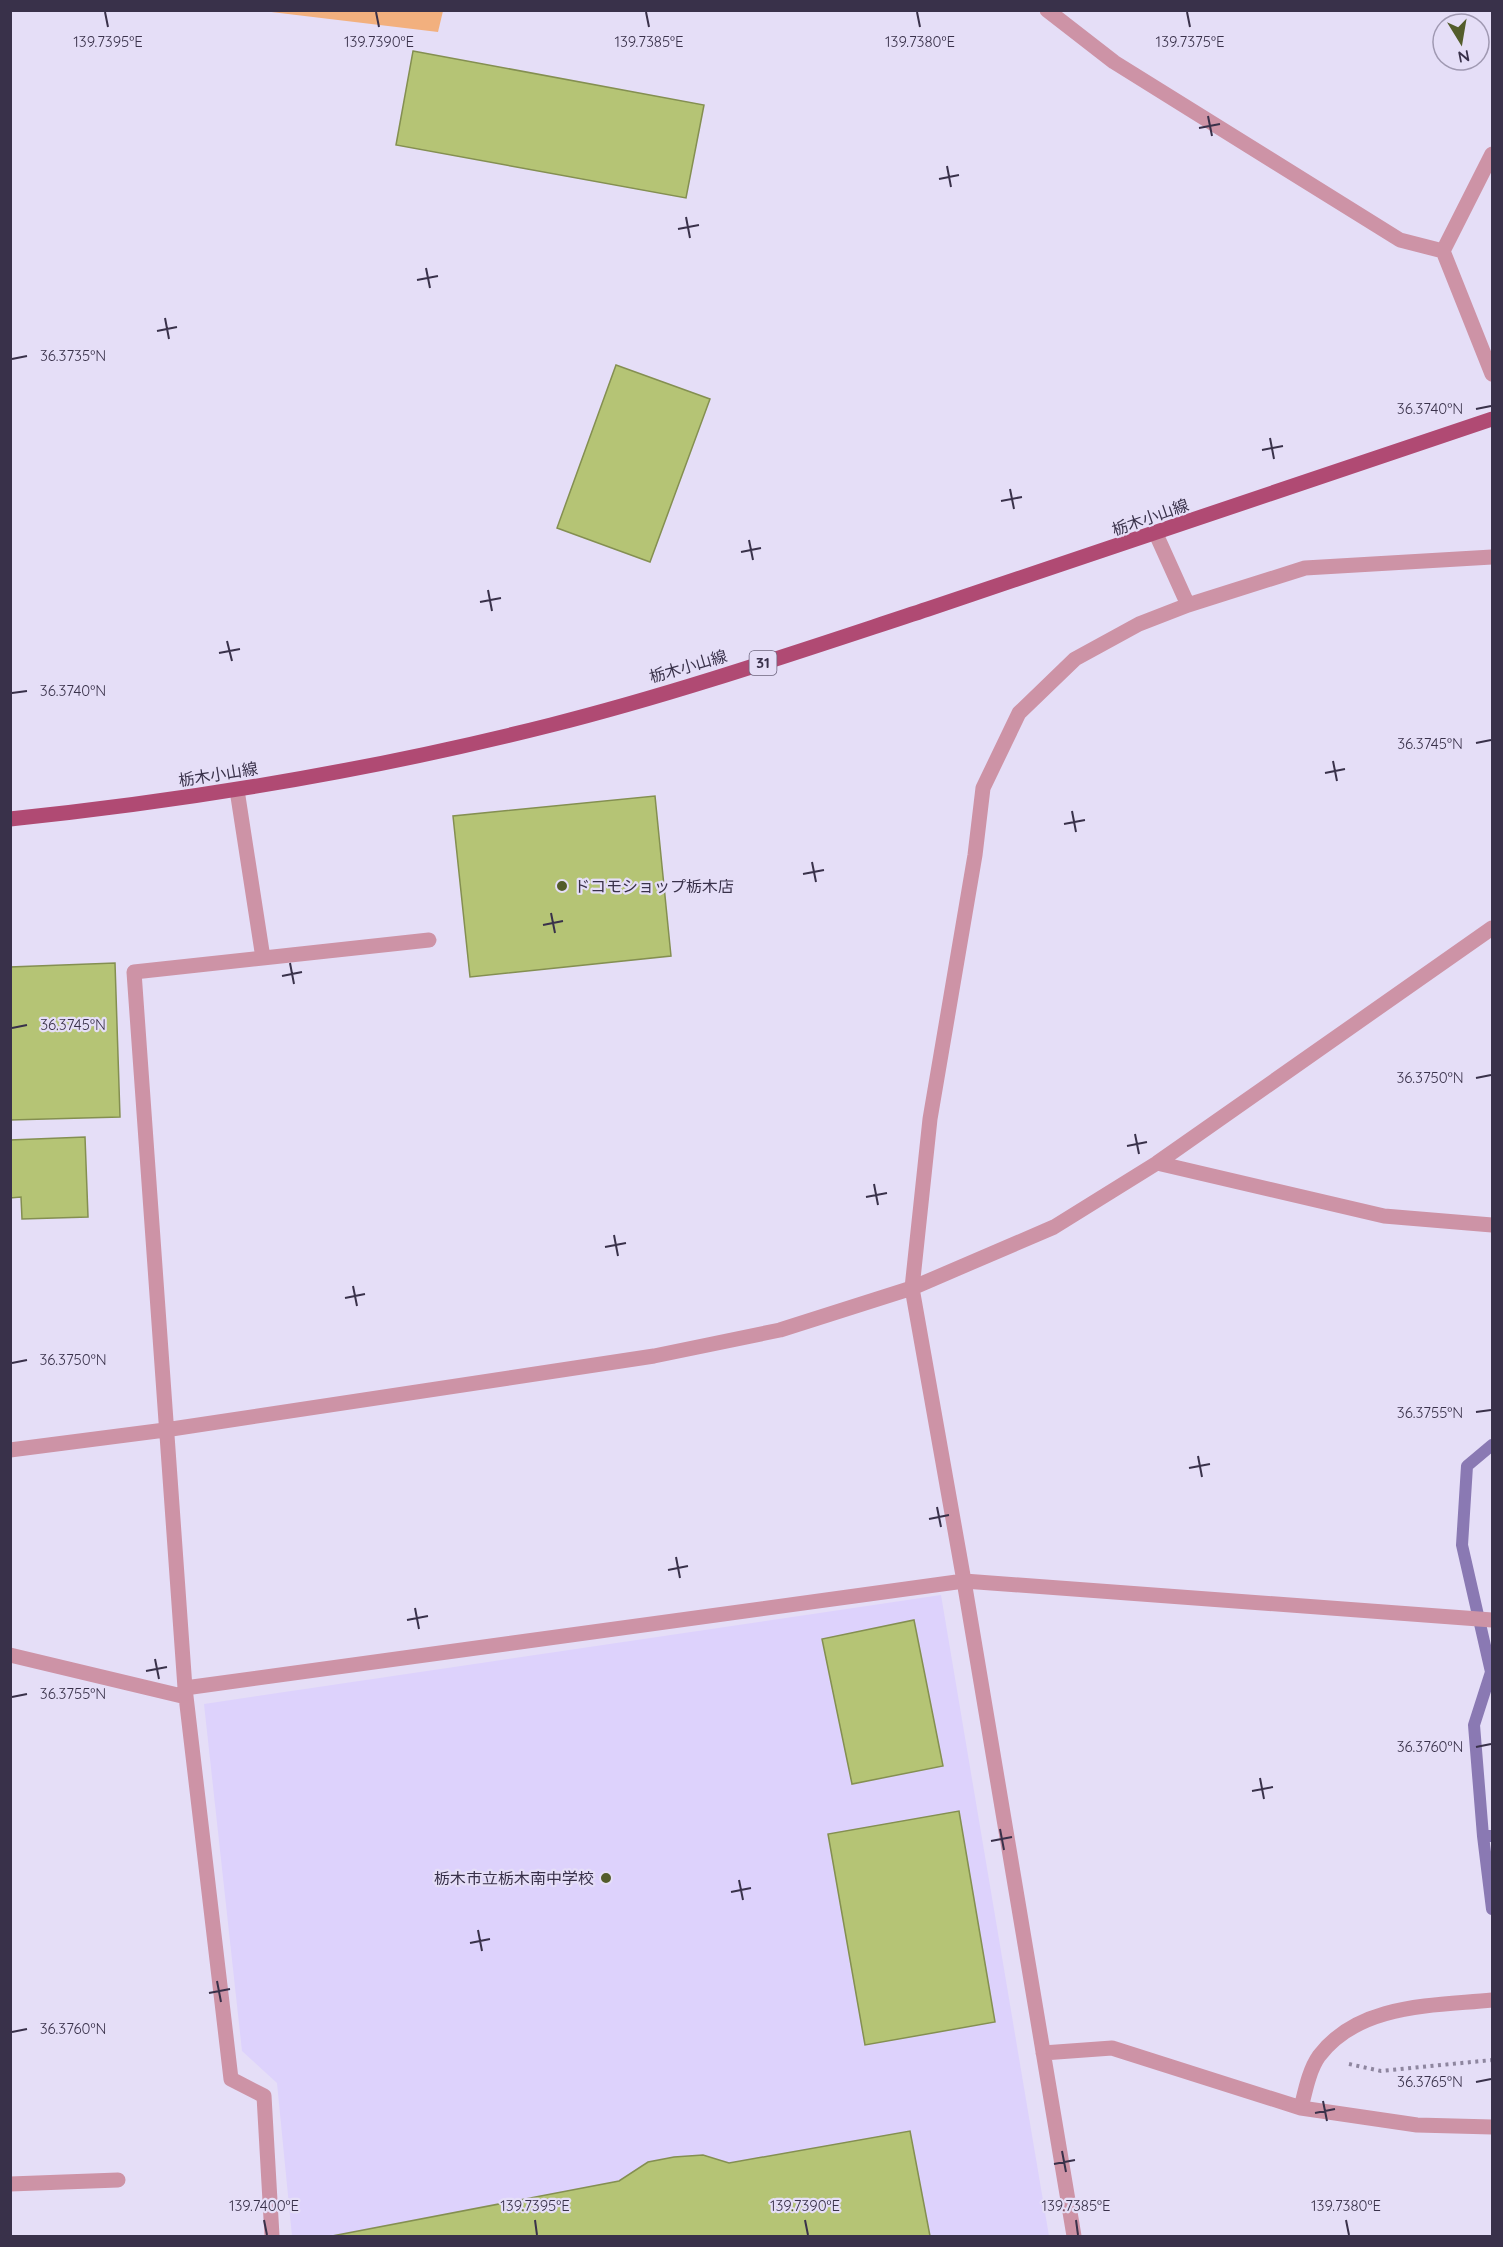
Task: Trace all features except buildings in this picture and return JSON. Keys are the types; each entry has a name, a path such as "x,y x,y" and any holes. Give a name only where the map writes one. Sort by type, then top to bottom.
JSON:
{"main road":[{"name":"栃木小山線","path":"10,819 136,806 337,774 552,725 783,657 1156,534 1492,419"}],"street":[{"path":"1047,10 1114,62 1400,240 1443,251"},
{"path":"1492,154 1443,251 1492,374"},
{"path":"1156,534 1188,605"},
{"path":"1074,2236 964,1581 912,1288 930,1119 975,855 983,788 1018,713 1075,659 1139,624 1188,605 1305,568 1492,557"},
{"path":"237,790 263,958"},
{"path":"10,1450 165,1430 654,1356 780,1330 912,1288 1053,1227 1157,1163 1492,928"},
{"path":"272,2236 264,2096 231,2079 186,1693 165,1430 134,972 429,940"},
{"path":"1157,1163 1384,1216 1492,1225"},
{"path":"10,1655 186,1693 964,1581 1473,1621 1492,1620"},
{"path":"1301,2108 1319,2057 1344,2032 1395,2009 1486,2001"},
{"path":"1043,2053 1112,2048 1301,2108 1418,2125 1492,2127"},
{"path":"10,2184 118,2180"}],"path":[{"path":"1319,2057 1381,2071 1492,2060"}],"shaded area":[{"path":"263,11 443,11 438,32"},
{"name":"栃木市立栃木南中学校","path":"941,1595 1049,2236 292,2236 277,2083 242,2051 204,1704"}],"waterway":[{"path":"1483,1836 1474,1725 1491,1672 1462,1545 1467,1466 1492,1445"},
{"path":"1492,1836 1483,1836 1492,1909"}],"place":[{"name":"ドコモショップ栃木店","path":"562,886"},
{"name":"栃木市立栃木南中学校","path":"606,1878"}]}
